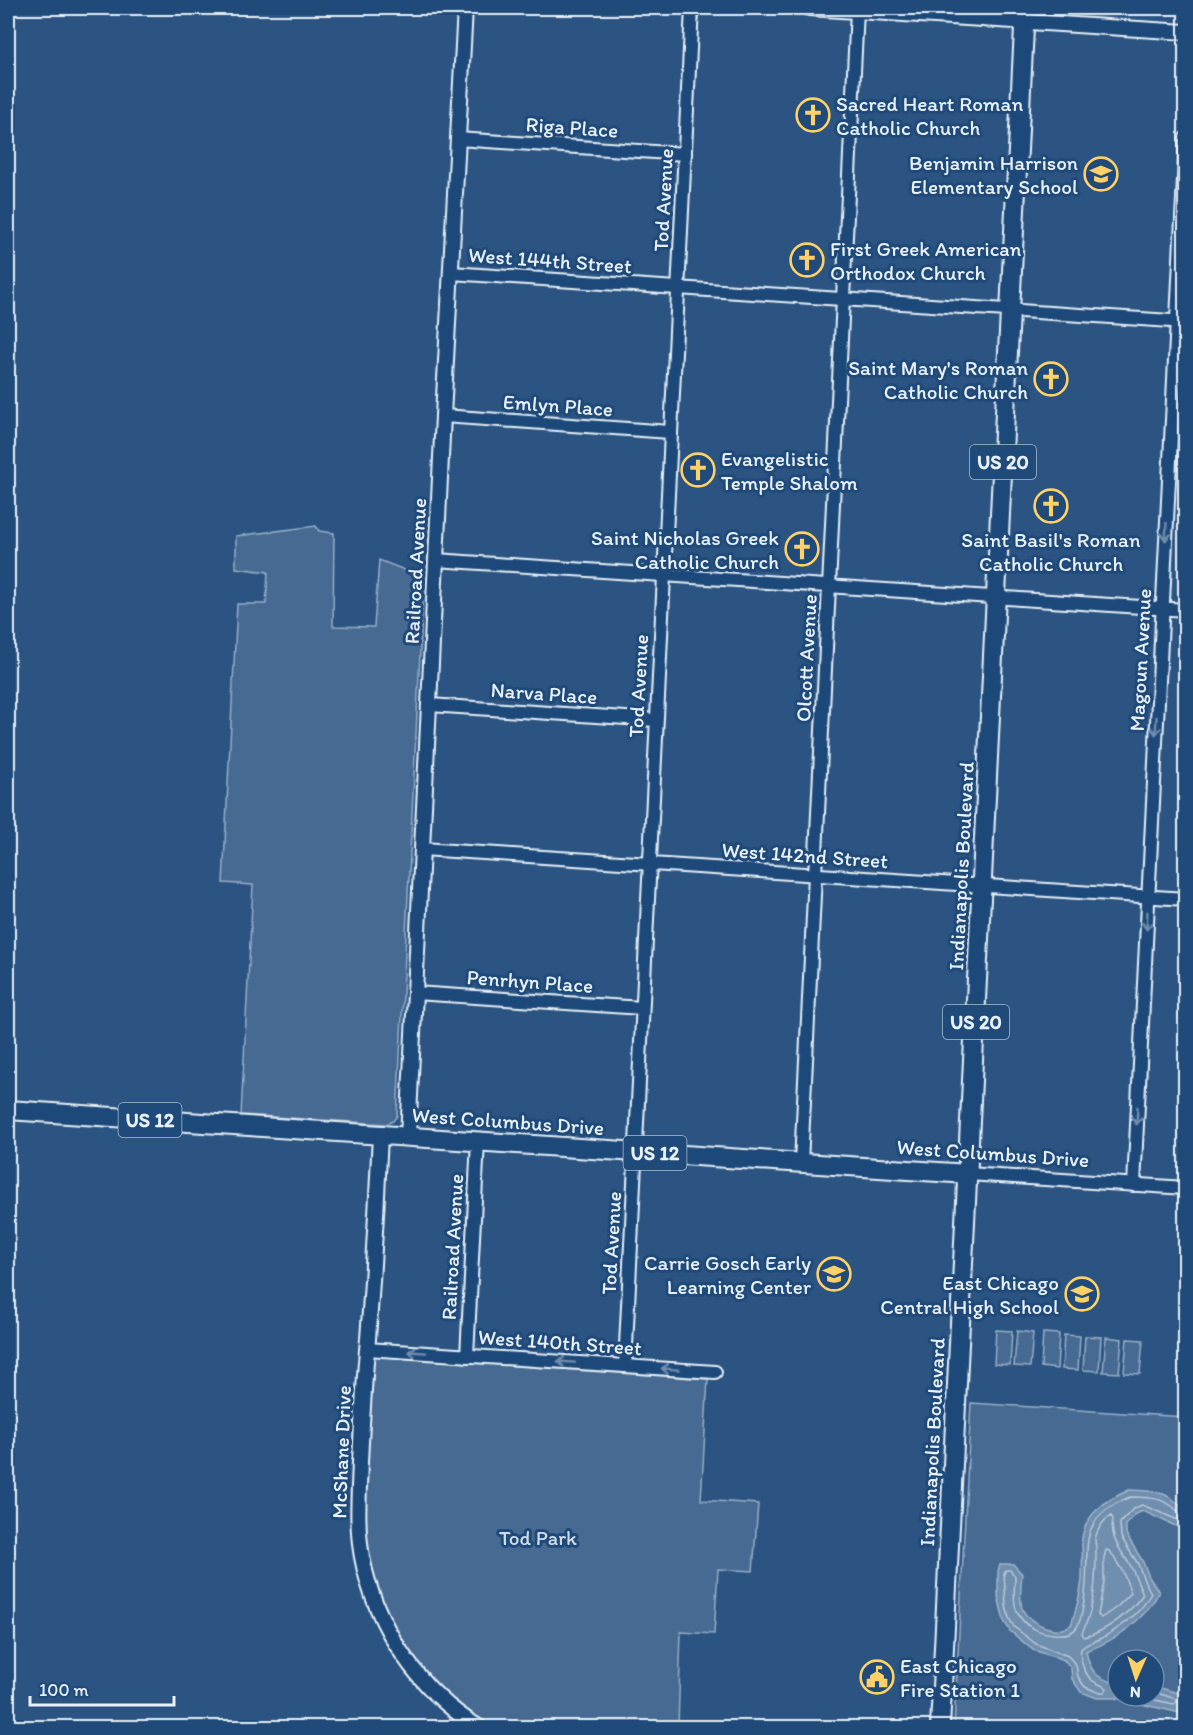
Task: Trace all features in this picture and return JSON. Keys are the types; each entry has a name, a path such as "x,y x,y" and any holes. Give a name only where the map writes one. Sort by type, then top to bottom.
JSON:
{"main road":[{"name":"Indianapolis Boulevard","path":"940,1728 1025,15"},
{"name":"West Columbus Drive","path":"8,1110 968,1174"}],"street":[{"name":"Railroad Avenue","path":"408,1137 465,8"},
{"name":"Tod Avenue","path":"625,1366 692,8"},
{"path":"809,8 1025,15 1185,32"},
{"name":"Olcott Avenue","path":"801,1163 857,10"},
{"name":"Magoun Avenue","path":"1134,1185 1162,609 1181,321 1185,138"},
{"name":"Riga Place","path":"457,139 685,153"},
{"name":"West 144th Street","path":"451,273 1181,321"},
{"name":"Emlyn Place","path":"443,416 670,432"},
{"path":"436,560 1185,610"},
{"name":"Narva Place","path":"429,705 656,720"},
{"name":"West 142nd Street","path":"422,849 1185,899"},
{"name":"Penrhyn Place","path":"415,993 642,1008"},
{"name":"McShane Drive","path":"380,1135 358,1521 362,1556 365,1571 381,1614 404,1656 428,1687 458,1713 480,1728"},
{"name":"Railroad Avenue","path":"467,1356 478,1141"},
{"name":"West Columbus Drive","path":"968,1174 1185,1188"},
{"name":"West 140th Street","path":"367,1348 715,1372"}],"green space":[{"path":"316,526 319,531 334,533 333,626 374,627 379,560 407,571 424,573 397,1116 386,1124 241,1115 253,885 223,883 237,604 266,604 268,572 236,568 236,536"},
{"path":"996,1330 1012,1331 1010,1365 994,1364"},
{"path":"1017,1331 1033,1333 1030,1367 1014,1366"},
{"path":"1043,1333 1059,1334 1057,1369 1041,1367"},
{"path":"1064,1335 1080,1336 1078,1370 1062,1369"},
{"path":"1085,1336 1101,1337 1099,1371 1083,1370"},
{"path":"1106,1337 1122,1339 1119,1373 1103,1372"},
{"path":"1127,1339 1143,1340 1140,1374 1124,1373"},
{"name":"Tod Park","path":"372,1356 708,1379 701,1500 758,1504 753,1571 718,1569 714,1634 681,1632 678,1727 497,1727 476,1717 452,1699 417,1662 402,1640 379,1594 366,1544 364,1505"},
{"path":"971,1403 1185,1417 1185,1727 954,1728"}],"water":[{"path":"1129,1490 1166,1495 1185,1511 1185,1523 1180,1528 1143,1511 1136,1514 1126,1525 1126,1534 1159,1592 1146,1612 1128,1628 1108,1642 1086,1651 1092,1670 1106,1679 1106,1698 1097,1698 1081,1692 1072,1679 1071,1668 1064,1660 1033,1650 1010,1631 1004,1621 998,1596 998,1571 1000,1564 1013,1564 1022,1574 1021,1604 1024,1613 1033,1621 1057,1629 1071,1625 1082,1580 1084,1529 1093,1514 1113,1498"},
{"path":"1166,1689 1185,1695 1185,1714 1159,1708 1166,1708"}],"place":[{"name":"Sacred Heart Roman Catholic Church","path":"813,115"},
{"name":"Benjamin Harrison Elementary School","path":"1101,174"},
{"name":"First Greek American Orthodox Church","path":"807,260"},
{"name":"Saint Mary's Roman Catholic Church","path":"1051,379"},
{"name":"Evangelistic Temple Shalom","path":"698,470"},
{"name":"Saint Basil's Roman Catholic Church","path":"1051,506"},
{"name":"Saint Nicholas Greek Catholic Church","path":"802,549"},
{"name":"Carrie Gosch Early Learning Center","path":"834,1274"},
{"name":"East Chicago Central High School","path":"1082,1294"},
{"name":"East Chicago Fire Station 1","path":"877,1677"}]}
